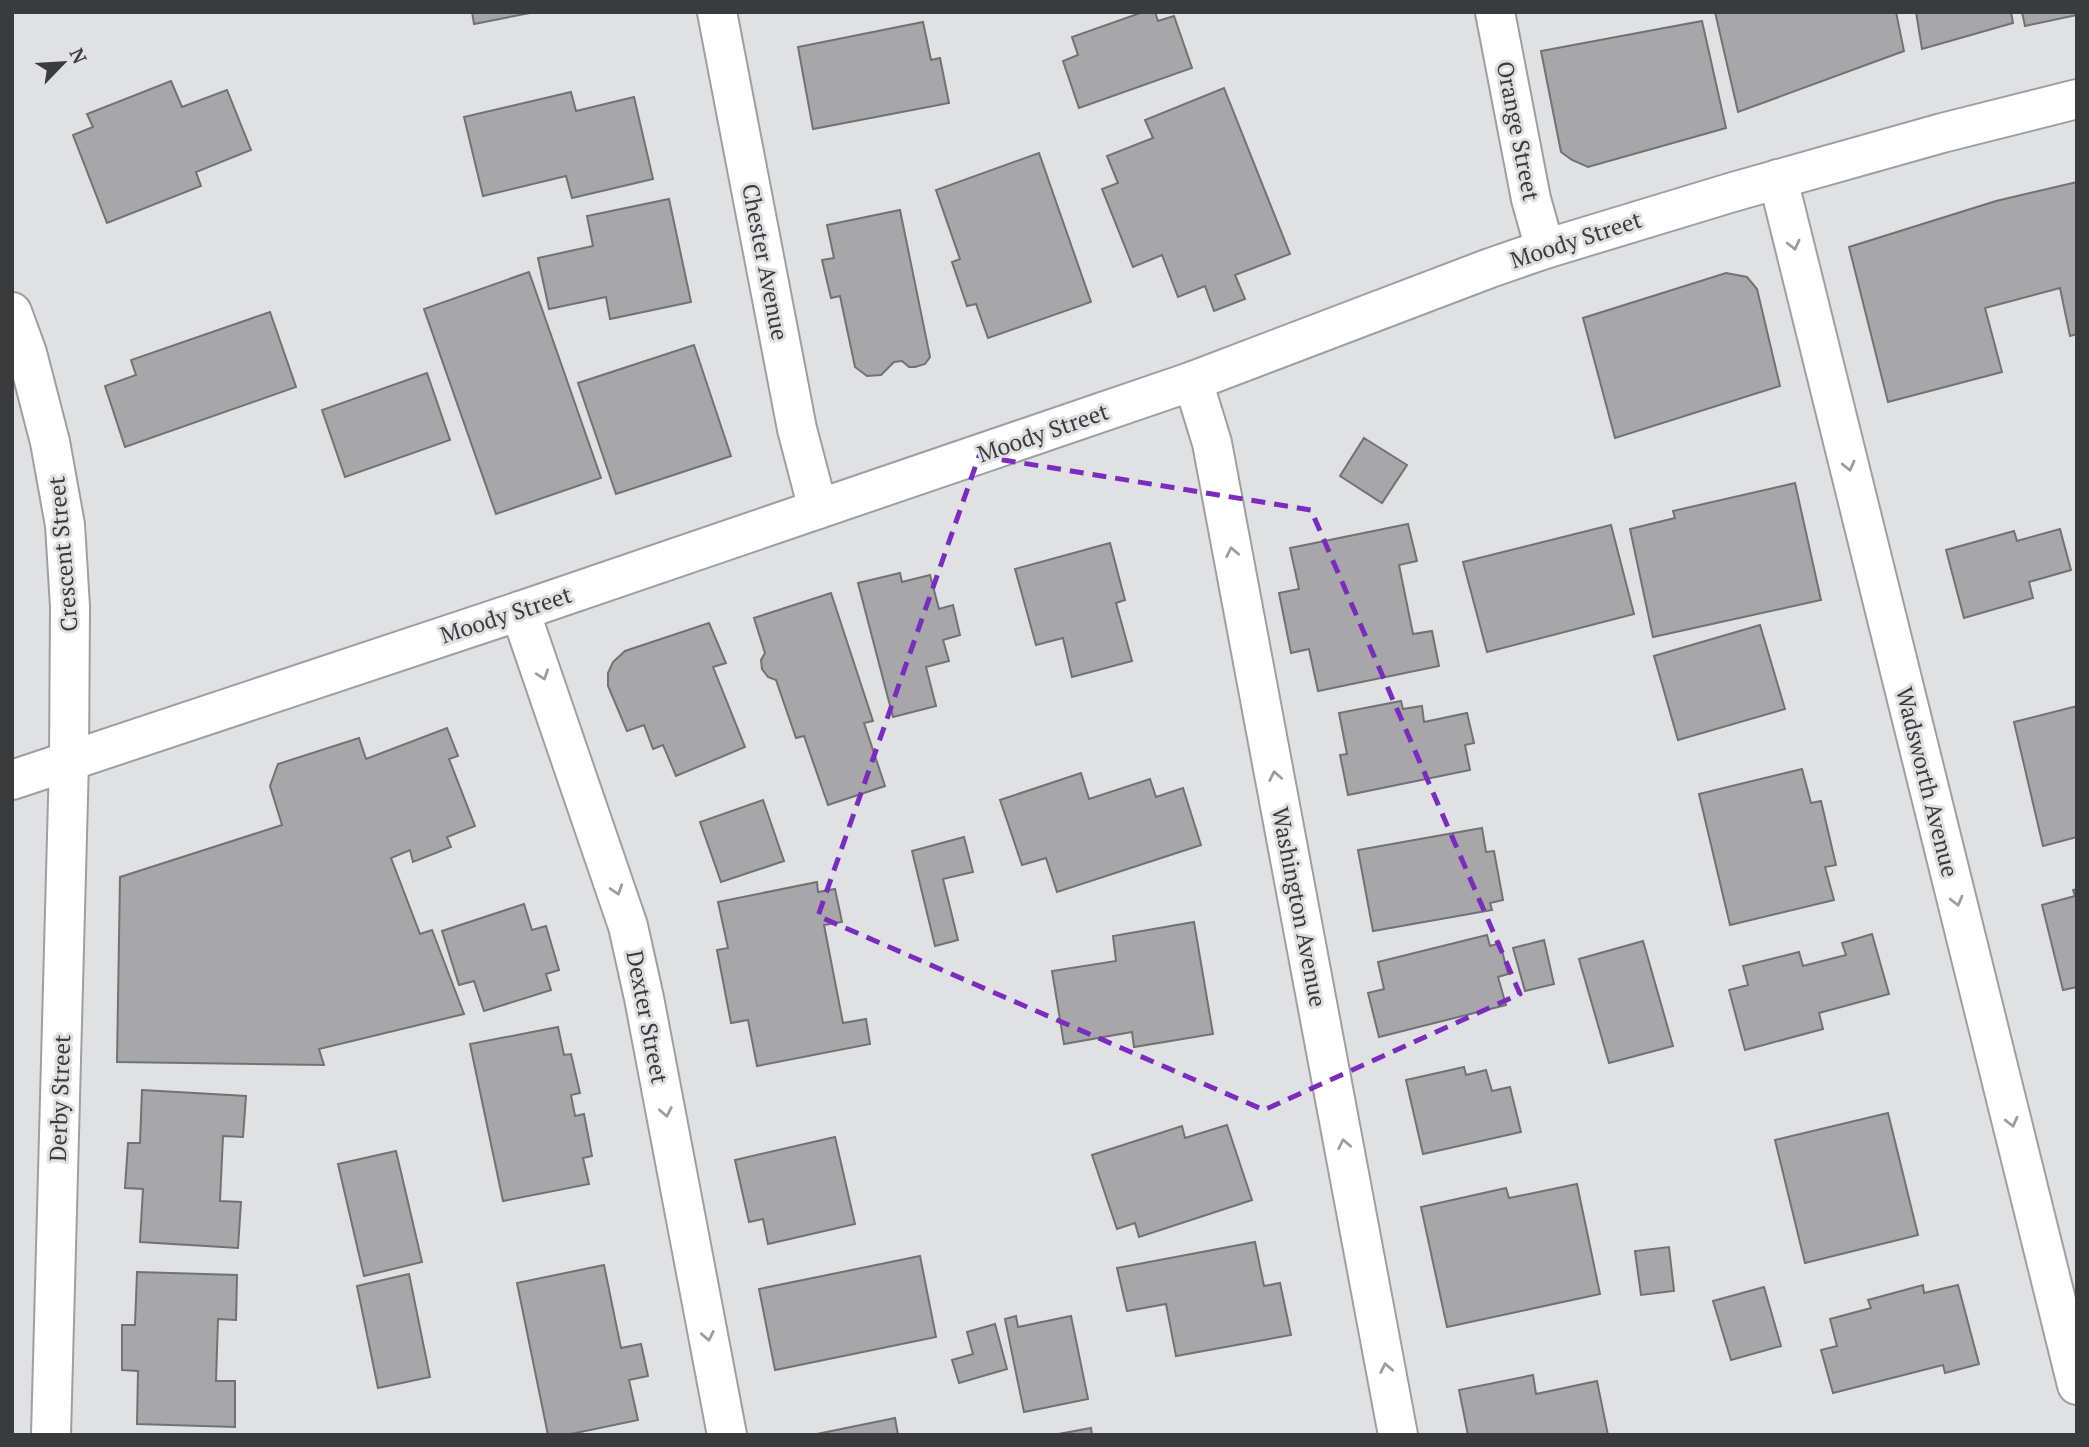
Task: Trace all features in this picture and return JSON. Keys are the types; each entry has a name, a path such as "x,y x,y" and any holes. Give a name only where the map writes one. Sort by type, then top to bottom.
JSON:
{"street":[{"name":"Chester Avenue","path":"717,12 797,429 818,509"},
{"name":"Orange Street","path":"1495,12 1531,199 1545,249"},
{"name":"Moody Street","path":"12,780 520,611 1193,381 1545,249 1942,132 2077,99"},
{"name":"Wadsworth Avenue","path":"1778,179 2077,1385"},
{"name":"Crescent Street","path":"12,312 40,401 65,525 71,640 69,761"},
{"name":"Washington Avenue","path":"1193,381 1212,443 1398,1435"},
{"name":"Dexter Street","path":"520,611 628,926 727,1435"},
{"name":"Derby Street","path":"51,1435 69,761"}],"highlighted area":[{"path":"979,456 1311,510 1520,994 1264,1110 818,916"}],"building":[{"path":"472,12 535,12 474,24"},
{"path":"1143,12 1155,12 1158,21 1174,16 1192,68 1079,108 1063,61 1078,55 1072,37"},
{"path":"1715,12 1896,12 1904,51 1738,112"},
{"path":"1916,12 2011,12 2013,23 1922,49"},
{"path":"2022,12 2077,12 2077,15 2025,26"},
{"path":"1702,21 1726,128 1588,167 1561,152 1541,51"},
{"path":"923,22 931,60 940,58 949,103 813,129 798,47"},
{"path":"171,81 182,107 227,90 251,150 196,172 201,186 107,223 73,135 93,127 87,114"},
{"path":"1224,88 1290,254 1235,275 1245,299 1214,311 1205,286 1178,297 1162,255 1133,267 1102,189 1118,183 1107,156 1153,138 1145,120"},
{"path":"571,92 576,111 634,97 653,179 572,198 566,176 483,196 464,117"},
{"path":"1039,153 1091,302 988,338 976,304 967,306 952,262 960,259 936,190"},
{"path":"2077,182 2077,334 2070,336 2060,288 1985,308 2002,372 1888,402 1849,247 1996,201"},
{"path":"669,199 691,302 610,319 606,297 549,309 538,258 593,246 587,216"},
{"path":"900,210 930,357 925,364 915,367 909,367 902,361 894,362 881,375 867,376 855,367 840,296 831,298 822,260 834,258 827,225"},
{"path":"529,272 601,478 496,514 424,309"},
{"path":"1726,273 1747,277 1757,289 1780,386 1615,438 1583,318"},
{"path":"270,312 296,387 125,447 105,386 136,375 131,360"},
{"path":"694,345 731,456 616,494 578,383"},
{"path":"427,373 450,440 345,477 322,410"},
{"path":"1364,438 1407,465 1382,503 1340,476"},
{"path":"1795,483 1821,600 1653,637 1630,529 1675,518 1673,511"},
{"path":"1408,524 1417,561 1399,565 1413,634 1432,631 1439,666 1318,691 1309,649 1291,653 1279,593 1299,589 1290,548"},
{"path":"1611,525 1634,614 1487,652 1463,562"},
{"path":"2060,529 2071,570 2029,582 2033,598 1964,618 1946,550 2014,531 2017,541"},
{"path":"1110,543 1125,600 1116,603 1132,661 1072,677 1063,638 1036,645 1015,569"},
{"path":"900,573 902,582 930,575 939,609 953,605 960,635 943,640 949,661 926,667 936,706 893,717 858,583"},
{"path":"831,593 873,721 864,723 885,786 828,805 804,736 796,738 776,680 768,677 762,669 761,660 765,653 754,618"},
{"path":"709,623 726,663 713,667 745,747 676,776 663,745 653,749 644,725 627,731 608,686 608,673 613,662 625,651"},
{"path":"1760,625 1785,709 1678,740 1654,656"},
{"path":"1401,701 1403,709 1422,706 1424,722 1467,713 1474,743 1465,745 1470,770 1348,795 1340,755 1347,754 1339,713"},
{"path":"2077,706 2077,837 2043,846 2014,722"},
{"path":"447,728 458,756 449,759 475,826 447,837 451,847 413,862 410,850 391,858 420,934 432,930 464,1014 319,1049 324,1065 117,1062 120,877 282,825 270,786 278,764 359,738 366,759"},
{"path":"1802,769 1811,803 1821,801 1836,865 1825,867 1834,900 1730,925 1699,794"},
{"path":"1081,773 1089,799 1150,779 1156,797 1183,788 1201,845 1057,892 1046,858 1022,865 1000,800"},
{"path":"763,800 784,861 721,882 700,822"},
{"path":"1482,828 1486,852 1494,851 1503,900 1490,903 1492,910 1373,931 1358,850"},
{"path":"964,837 973,872 943,879 958,940 935,946 912,851"},
{"path":"817,882 818,892 835,889 842,922 824,925 843,1023 866,1019 870,1044 757,1066 748,1020 731,1023 717,950 728,948 718,902"},
{"path":"2077,889 2077,987 2063,990 2042,905 2075,896 2073,890"},
{"path":"524,904 532,930 546,926 559,970 546,974 551,990 484,1011 474,981 459,985 442,931"},
{"path":"1194,922 1213,1034 1134,1047 1132,1032 1064,1044 1052,971 1116,961 1113,936"},
{"path":"1872,934 1889,994 1819,1013 1823,1029 1745,1050 1729,990 1748,985 1743,966 1799,952 1803,966 1846,955 1842,943"},
{"path":"1487,935 1490,946 1500,943 1508,974 1498,977 1506,1005 1379,1037 1368,993 1384,989 1378,962"},
{"path":"1544,940 1554,984 1525,991 1513,948"},
{"path":"1643,941 1673,1046 1609,1063 1579,959"},
{"path":"558,1027 564,1055 571,1054 580,1093 571,1095 575,1116 584,1114 592,1156 583,1158 589,1184 503,1201 470,1044"},
{"path":"1464,1067 1466,1075 1486,1070 1492,1091 1510,1087 1521,1132 1423,1154 1406,1080"},
{"path":"142,1090 246,1096 243,1137 223,1136 220,1201 241,1202 238,1248 140,1242 143,1189 125,1188 128,1143 140,1143"},
{"path":"1888,1113 1918,1235 1805,1263 1775,1140"},
{"path":"1227,1125 1252,1200 1139,1237 1135,1223 1117,1229 1092,1155 1182,1126 1185,1138"},
{"path":"835,1137 855,1224 768,1244 763,1219 749,1222 735,1160"},
{"path":"396,1151 422,1262 364,1276 338,1164"},
{"path":"1577,1184 1600,1294 1447,1327 1421,1207 1506,1188 1509,1198"},
{"path":"1255,1242 1264,1286 1280,1283 1291,1335 1176,1356 1166,1304 1127,1311 1117,1268"},
{"path":"1669,1247 1674,1291 1641,1295 1635,1251"},
{"path":"920,1256 936,1337 775,1370 759,1289"},
{"path":"604,1265 621,1348 641,1344 648,1376 629,1380 638,1420 566,1435 548,1435 517,1283"},
{"path":"137,1272 237,1275 236,1320 218,1319 216,1381 235,1381 235,1427 137,1424 138,1371 122,1370 122,1325 135,1325"},
{"path":"409,1274 430,1377 378,1388 357,1286"},
{"path":"1923,1285 1924,1293 1958,1285 1979,1364 1945,1373 1943,1365 1833,1393 1821,1350 1837,1346 1830,1319 1871,1308 1868,1300"},
{"path":"1764,1287 1781,1346 1731,1360 1713,1301"},
{"path":"1016,1316 1018,1327 1071,1316 1088,1399 1024,1412 1005,1319"},
{"path":"995,1324 1007,1369 959,1383 952,1360 973,1354 967,1332"},
{"path":"1533,1375 1536,1394 1597,1381 1608,1435 1468,1435 1459,1390"},
{"path":"895,1418 898,1435 812,1435"},
{"path":"1091,1428 1092,1435 1053,1435"}]}
